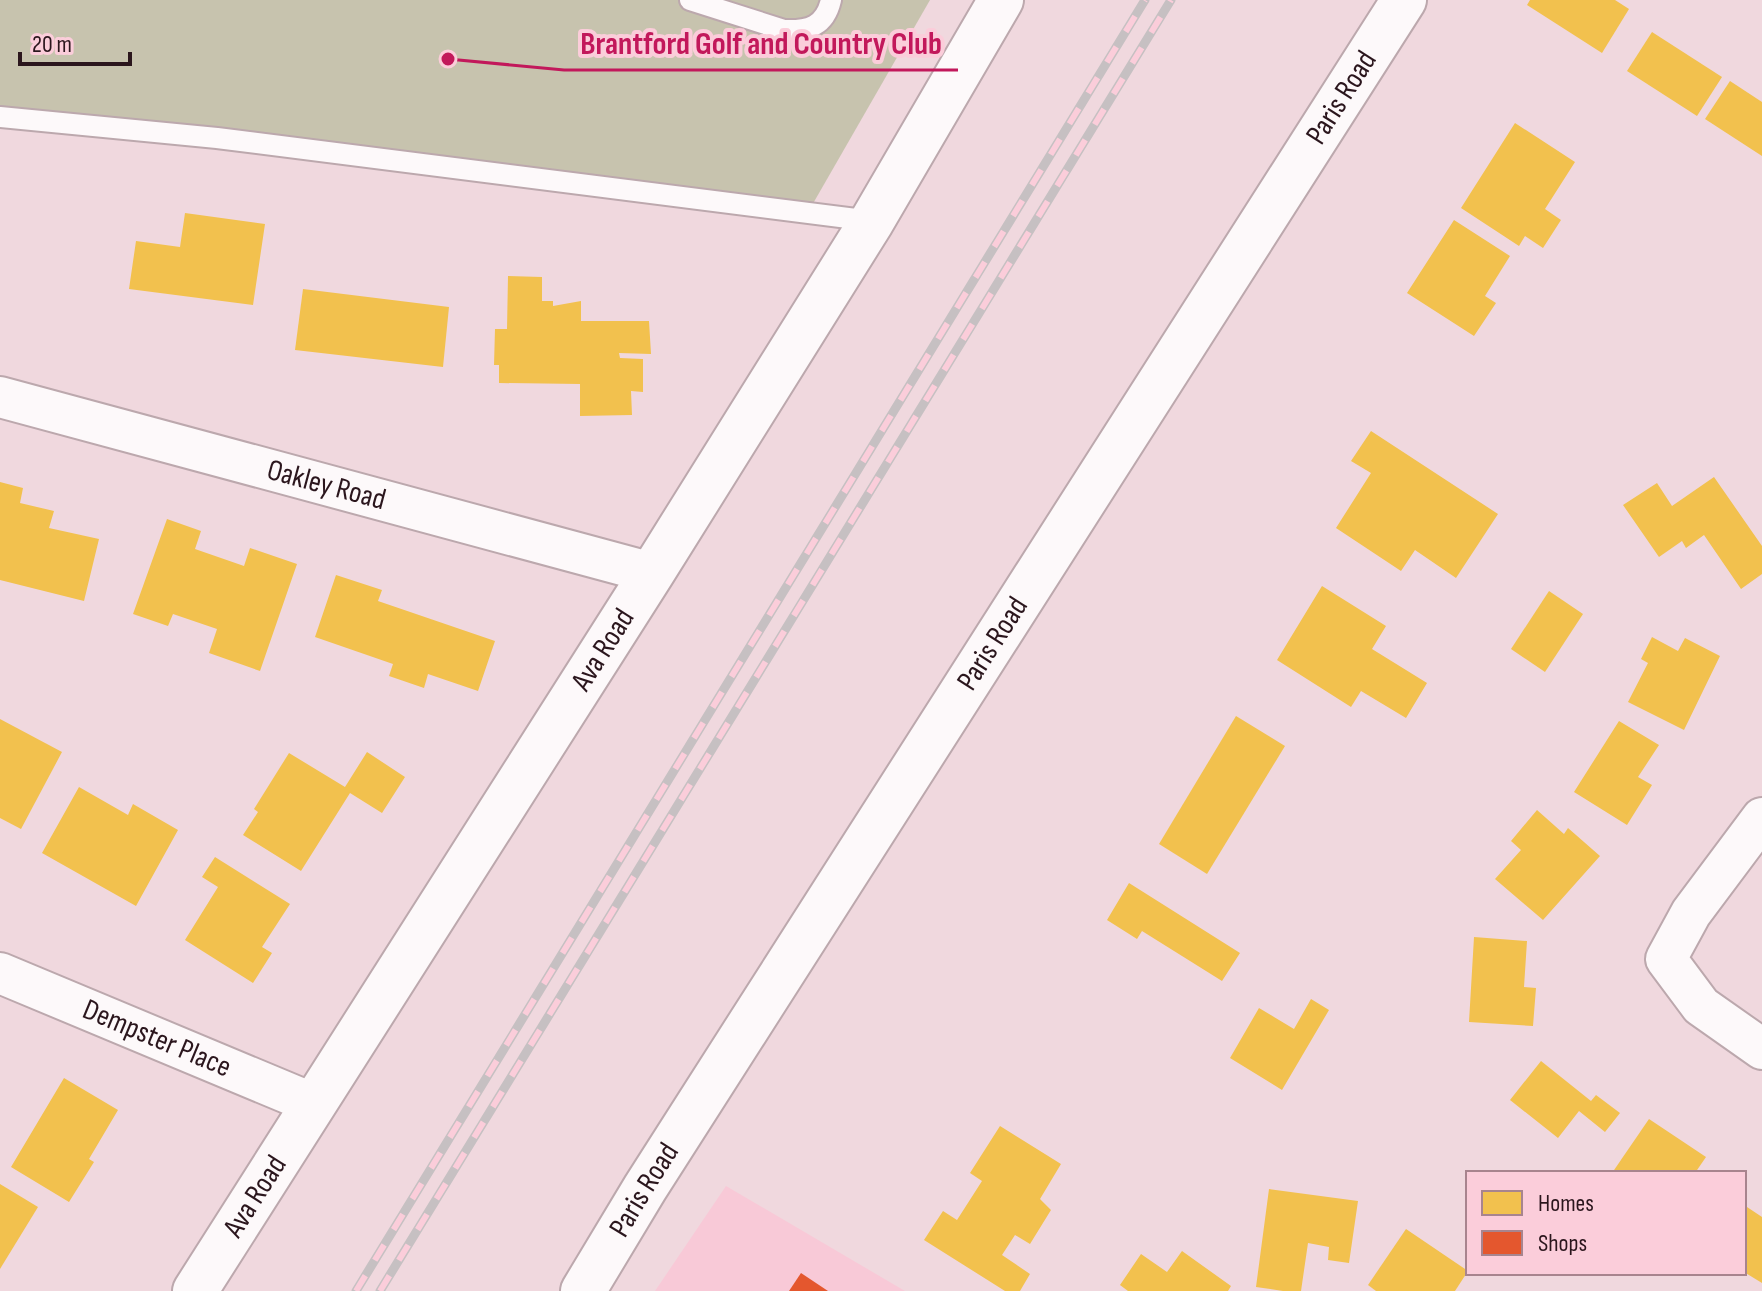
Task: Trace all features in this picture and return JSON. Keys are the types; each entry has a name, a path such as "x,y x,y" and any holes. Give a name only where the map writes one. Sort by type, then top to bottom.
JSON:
{"street":[{"name":"Ava Road","path":"195,1291 872,221 1001,0"},
{"name":"Paris Road","path":"583,1291 645,1188 1404,0"},
{"name":"Oakley Road","path":"0,397 652,573"},
{"path":"1762,818 1691,913 1666,959 1701,1006 1762,1049"},
{"name":"Dempster Place","path":"0,973 314,1104"}],"lane":[{"path":"690,0 792,31 815,26 828,13 831,0"},
{"path":"0,117 217,138 872,221"}],"shaded area":[{"path":"0,0 930,0 811,207 0,119"},
{"path":"726,1186 905,1291 655,1291"}],"building: Homes":[{"path":"1530,0 1615,0 1629,9 1602,53 1527,5"},
{"path":"1652,32 1722,77 1697,116 1627,71"},
{"path":"1730,81 1762,102 1762,156 1705,119"},
{"path":"1515,123 1575,162 1545,209 1561,220 1543,248 1525,236 1519,246 1461,208"},
{"path":"185,213 265,224 253,305 129,289 136,241 180,247"},
{"path":"1454,220 1510,256 1485,296 1496,303 1474,336 1407,293"},
{"path":"508,276 542,277 542,301 553,301 553,306 581,301 581,321 649,321 651,354 619,353 620,358 643,359 643,392 631,391 632,415 580,416 580,384 499,383 499,365 494,365 495,329 507,329"},
{"path":"303,289 449,307 443,367 295,350"},
{"path":"1371,431 1498,514 1456,578 1415,550 1401,571 1336,528 1371,473 1351,461"},
{"path":"1714,477 1762,546 1762,574 1741,589 1704,535 1686,548 1682,541 1659,557 1623,505 1657,483 1672,506"},
{"path":"0,482 23,488 20,503 54,511 49,528 99,539 84,601 0,580"},
{"path":"167,519 201,531 195,549 244,566 250,548 297,564 260,671 209,653 217,629 173,614 168,626 133,614"},
{"path":"336,575 382,590 378,601 495,641 478,691 428,674 424,688 389,676 393,664 315,637"},
{"path":"1322,586 1386,626 1372,649 1427,683 1406,718 1361,691 1351,707 1277,660"},
{"path":"1549,591 1583,614 1545,672 1511,649"},
{"path":"1652,637 1678,651 1685,638 1720,656 1684,730 1628,702 1648,663 1641,659"},
{"path":"1236,716 1285,746 1207,874 1159,844"},
{"path":"0,719 62,752 21,829 0,818"},
{"path":"1619,721 1659,745 1638,777 1652,785 1627,825 1574,792"},
{"path":"367,752 405,777 382,813 350,793 301,871 243,835 258,812 254,809 289,753 345,787"},
{"path":"79,787 128,815 133,804 178,830 136,906 42,853"},
{"path":"1537,810 1564,834 1568,828 1600,856 1543,920 1495,879 1521,850 1511,841"},
{"path":"215,857 290,904 262,947 272,953 253,983 185,940 218,887 202,877"},
{"path":"1129,883 1240,953 1222,981 1142,931 1137,939 1107,920"},
{"path":"1474,937 1527,941 1524,987 1536,988 1533,1026 1469,1022"},
{"path":"1311,999 1329,1010 1282,1090 1230,1058 1259,1008 1294,1029"},
{"path":"1541,1061 1591,1101 1596,1095 1620,1113 1605,1132 1579,1111 1558,1138 1510,1100"},
{"path":"64,1078 118,1110 89,1159 94,1162 69,1202 11,1167"},
{"path":"1649,1119 1706,1157 1696,1171 1613,1171"},
{"path":"1000,1126 1061,1164 1040,1199 1051,1210 1030,1244 1015,1235 1002,1255 1030,1274 1020,1291 1005,1291 924,1240 943,1211 957,1220 982,1181 970,1173"},
{"path":"0,1184 38,1207 0,1269"},
{"path":"1269,1189 1358,1201 1349,1263 1328,1260 1329,1247 1308,1243 1301,1291 1256,1287"},
{"path":"1746,1206 1762,1217 1762,1283 1746,1273"},
{"path":"1406,1229 1466,1270 1455,1291 1376,1291 1368,1285"},
{"path":"1182,1251 1231,1286 1228,1291 1128,1291 1120,1285 1141,1254 1167,1272"}],"building: Shops":[{"path":"801,1273 828,1291 789,1291"}],"railway":[{"path":"356,1291 1145,0"},
{"path":"380,1291 1171,0"}],"place":[{"name":"Brantford Golf and Country Club","path":"448,59"}]}
